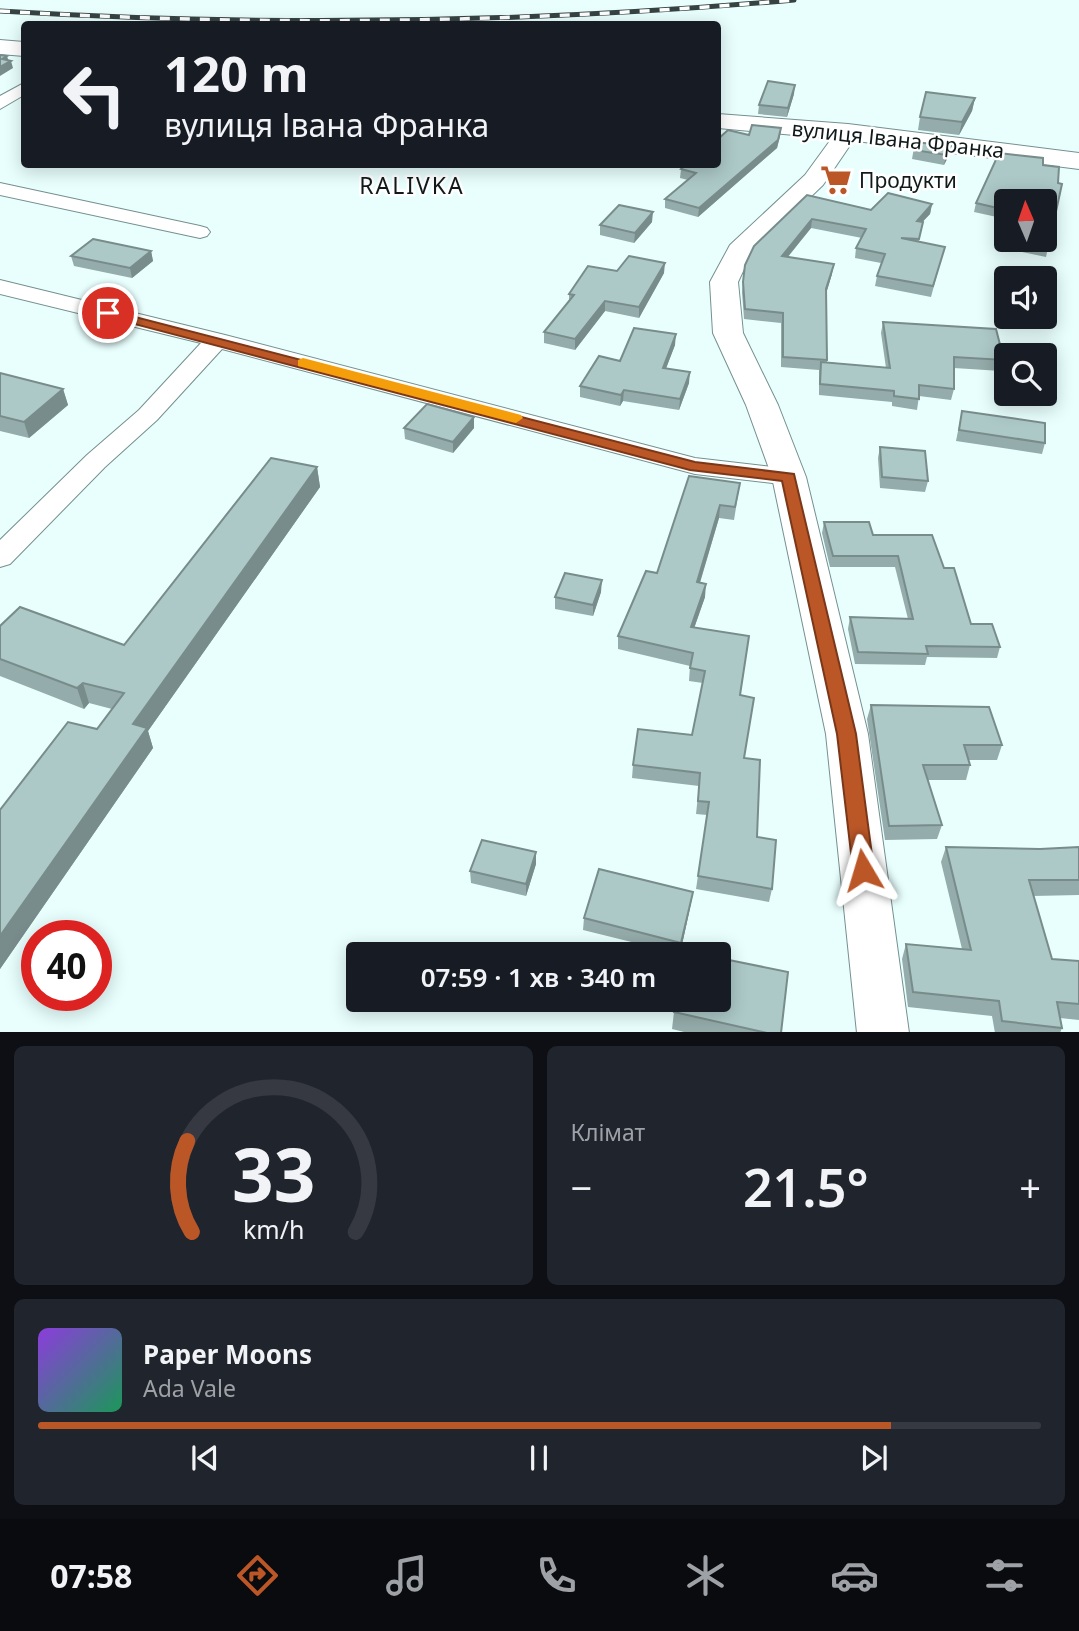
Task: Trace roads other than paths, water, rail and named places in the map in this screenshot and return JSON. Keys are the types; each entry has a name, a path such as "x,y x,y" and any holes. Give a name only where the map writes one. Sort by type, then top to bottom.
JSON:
{"main road":[{"path":"0,47 21,49"},
{"name":"вулиця Івана Франка","path":"721,121 848,132 1079,161"}],"street":[{"path":"0,104 21,90"},
{"path":"848,132 814,180 739,251 724,282 728,333 762,405 789,477 847,734 883,1032"},
{"path":"0,189 200,232"},
{"path":"0,287 217,340 695,466 789,477"},
{"path":"0,557 96,461 148,415 217,340"}],"railway":[{"path":"0,11 199,19 397,20 596,14 794,0"}],"place":[{"name":"Продукти","path":"836,180"}],"district":[{"name":"RALIVKA","path":"412,185"}]}
